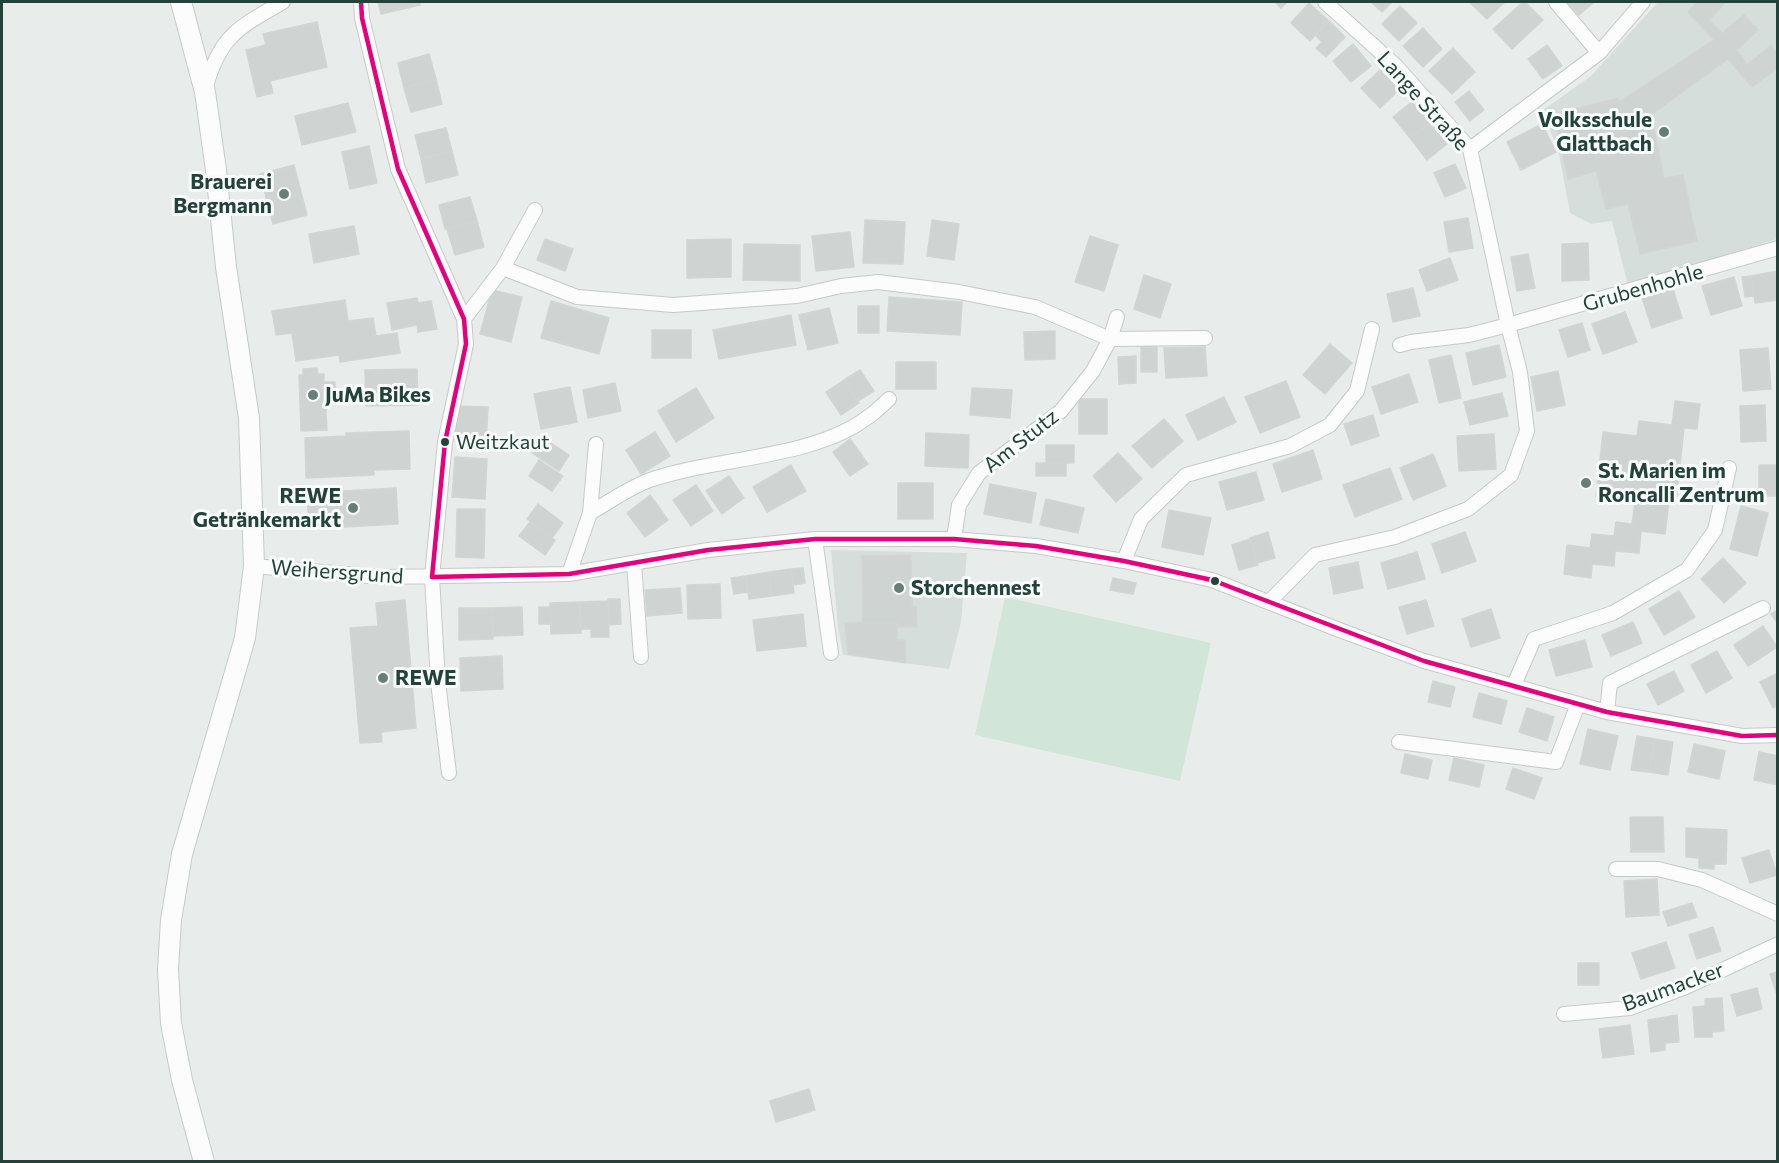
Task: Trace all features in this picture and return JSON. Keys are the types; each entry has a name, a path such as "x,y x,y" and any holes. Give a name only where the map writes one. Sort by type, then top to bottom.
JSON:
{"main road":[{"path":"182,2 205,92 226,267 249,418 254,566 245,638 182,854 171,920 168,970 171,1023 182,1080 204,1161"}],"street":[{"path":"205,92 212,64 231,36 258,16 283,2"},
{"path":"361,2 362,18 398,169 464,319 466,344 445,442 432,577 438,682 449,773"},
{"name":"Lange Straße","path":"1270,602 1315,555 1395,537 1468,509 1511,475 1527,431 1520,372 1470,149 1396,66 1325,2"},
{"path":"1556,2 1599,53"},
{"path":"1470,149 1599,53 1643,2"},
{"path":"464,319 502,268 535,210"},
{"name":"Grubenhohle","path":"1508,326 1778,248"},
{"path":"502,268 578,297 674,305 796,296 841,286 878,282 958,292 1035,307 1110,339 1205,338"},
{"name":"Am Stutz","path":"954,539 959,505 979,473 1061,411 1093,371 1110,339 1117,317"},
{"path":"1400,345 1469,335 1508,326"},
{"path":"1124,561 1141,519 1186,475 1290,446 1330,424 1357,391 1372,329"},
{"path":"590,513 648,480 712,463 791,450 840,434 868,418 889,399"},
{"path":"569,574 590,513 596,444"},
{"path":"1514,685 1534,639 1613,613 1687,570 1715,530 1729,468"},
{"path":"815,539 831,653"},
{"name":"Weihersgrund","path":"254,566 380,577 569,574 708,550 815,539 954,539 1036,546 1124,561 1212,580 1342,632 1424,661 1607,712 1742,736 1778,735"},
{"path":"634,564 641,657"},
{"path":"1607,712 1610,682 1763,608"},
{"path":"1399,742 1556,762 1578,704"},
{"path":"1616,869 1658,869 1702,880 1778,914"},
{"name":"Baumacker","path":"1564,1014 1630,1008 1686,987 1778,944"}],"shaded area":[{"name":"Volksschule Glattbach","path":"1658,2 1777,2 1777,239 1628,286 1612,221 1591,224 1570,213 1559,154 1543,110 1591,76"},
{"name":"Storchennest","path":"831,550 967,553 961,622 949,669 843,655"}],"green space":[{"path":"1005,597 1211,643 1180,781 975,735"}],"building":[{"path":"378,2 419,2 420,5 381,14"},
{"path":"1275,2 1287,2 1281,8"},
{"path":"1371,2 1392,2 1382,12"},
{"path":"1469,2 1505,2 1487,19"},
{"path":"1523,2 1543,20 1512,49 1493,29"},
{"path":"1567,2 1594,2 1579,15"},
{"path":"1697,2 1722,2 1724,4 1709,20 1722,33 1744,15 1758,30 1737,50 1747,65 1771,45 1778,54 1778,68 1752,87 1728,59 1651,115 1664,178 1683,175 1697,241 1640,254 1628,204 1606,209 1596,171 1568,179 1554,114 1618,98 1619,102 1714,40 1688,12"},
{"path":"1309,3 1329,21 1310,41 1291,23"},
{"path":"1400,6 1417,23 1399,41 1382,24"},
{"path":"1329,21 1345,37 1326,57 1316,48 1322,42 1315,35"},
{"path":"317,22 327,67 270,81 273,93 257,97 246,50 266,45 263,34"},
{"path":"1423,28 1442,49 1423,67 1403,46"},
{"path":"1353,44 1371,66 1351,82 1333,61"},
{"path":"1547,45 1562,66 1543,79 1528,59"},
{"path":"1453,48 1475,72 1452,94 1429,71"},
{"path":"429,54 436,79 404,88 398,63"},
{"path":"1380,70 1399,90 1380,108 1361,88"},
{"path":"436,79 442,104 411,112 404,88"},
{"path":"1469,91 1484,110 1470,121 1455,102"},
{"path":"1413,101 1430,123 1410,138 1393,117"},
{"path":"348,103 356,132 302,145 295,116"},
{"path":"1430,123 1447,144 1427,160 1410,138"},
{"path":"1542,124 1556,152 1521,170 1507,142"},
{"path":"446,128 452,151 421,159 415,135"},
{"path":"369,146 377,183 350,189 342,152"},
{"path":"452,151 458,175 426,183 421,159"},
{"path":"1455,164 1466,188 1445,197 1434,173"},
{"name":"Brauerei Bergmann","path":"294,165 307,215 273,224 260,174"},
{"path":"470,197 477,221 445,229 439,205"},
{"path":"1468,218 1473,248 1449,252 1444,222"},
{"path":"865,220 905,222 903,264 863,263"},
{"path":"932,220 959,224 954,260 927,256"},
{"path":"477,221 484,247 455,255 447,229"},
{"path":"354,226 359,254 314,263 309,234"},
{"path":"850,232 854,267 816,271 812,236"},
{"path":"1090,236 1118,245 1104,291 1075,282"},
{"path":"545,239 573,249 565,271 537,260"},
{"path":"731,239 731,277 687,278 687,240"},
{"path":"1588,243 1589,280 1562,281 1562,244"},
{"path":"744,244 800,245 800,281 743,280"},
{"path":"1528,254 1535,288 1517,291 1511,257"},
{"path":"1450,258 1458,280 1427,291 1419,270"},
{"path":"1778,271 1778,300 1755,303 1751,276"},
{"path":"1144,275 1171,284 1160,318 1134,309"},
{"path":"1751,276 1754,296 1745,297 1742,277"},
{"path":"1734,277 1742,306 1711,315 1702,286"},
{"path":"1413,288 1420,316 1393,322 1387,294"},
{"path":"1673,289 1682,318 1652,328 1642,298"},
{"path":"492,290 522,297 511,342 480,334"},
{"path":"889,297 962,302 960,335 887,331"},
{"path":"417,298 418,303 431,301 437,329 418,332 417,325 392,330 387,303"},
{"path":"345,300 348,321 373,318 376,336 397,333 400,353 340,362 339,355 296,361 292,333 276,335 272,311"},
{"path":"551,301 609,318 599,354 541,338"},
{"path":"858,306 879,306 879,333 858,333"},
{"path":"829,308 838,343 808,350 799,315"},
{"path":"1625,312 1637,342 1603,354 1592,324"},
{"path":"791,315 796,345 719,359 713,330"},
{"path":"1582,323 1590,350 1568,357 1559,330"},
{"path":"652,330 691,330 691,358 652,358"},
{"path":"1055,331 1055,359 1025,360 1024,332"},
{"path":"1330,344 1352,363 1325,394 1303,375"},
{"path":"1499,345 1506,377 1473,385 1466,353"},
{"path":"1141,347 1157,347 1157,372 1141,372"},
{"path":"1205,347 1207,376 1166,378 1164,348"},
{"path":"1768,348 1771,389 1743,391 1740,350"},
{"path":"1451,355 1461,398 1439,403 1429,360"},
{"path":"1136,356 1136,383 1119,384 1118,357"},
{"path":"896,362 936,362 936,389 896,389"},
{"path":"317,368 318,374 324,374 324,382 335,382 336,392 325,392 327,430 301,431 299,375 303,375 303,369"},
{"path":"417,369 418,405 366,406 365,370"},
{"path":"860,370 874,391 858,401 844,380"},
{"path":"1558,371 1565,405 1537,411 1531,377"},
{"path":"1409,374 1418,402 1381,414 1372,387"},
{"path":"844,380 859,403 841,415 826,392"},
{"path":"1286,381 1300,417 1260,433 1245,397"},
{"path":"615,383 621,411 588,418 583,390"},
{"path":"570,387 577,422 541,429 534,394"},
{"path":"696,388 714,418 676,442 658,411"},
{"path":"972,388 1012,390 1010,418 970,415"},
{"path":"1502,393 1508,416 1470,425 1464,402"},
{"path":"1224,397 1236,422 1198,440 1186,415"},
{"path":"1079,399 1107,399 1107,434 1079,434"},
{"path":"1675,401 1700,404 1697,429 1684,428 1676,502 1669,501 1665,534 1641,531 1639,553 1615,551 1614,566 1592,564 1591,578 1564,574 1567,545 1590,548 1592,534 1614,536 1616,522 1632,524 1635,502 1596,497 1603,432 1637,436 1639,421 1672,425"},
{"path":"1765,405 1766,441 1741,442 1740,406"},
{"path":"457,406 488,407 486,443 455,441"},
{"path":"1373,415 1379,436 1351,445 1344,424"},
{"path":"1164,419 1183,441 1152,468 1132,446"},
{"path":"409,431 410,469 374,470 374,475 306,478 305,438 346,436 346,433"},
{"path":"655,432 670,456 641,474 626,450"},
{"path":"926,433 969,435 968,468 925,466"},
{"path":"1494,434 1496,469 1459,471 1457,436"},
{"path":"542,437 569,455 559,471 532,453"},
{"path":"850,439 868,464 850,476 833,452"},
{"path":"1046,445 1074,445 1074,463 1046,463"},
{"path":"1313,450 1322,479 1282,492 1273,464"},
{"path":"1118,453 1142,479 1116,502 1093,476"},
{"path":"1433,454 1446,486 1413,500 1400,468"},
{"path":"455,457 487,459 485,499 452,497"},
{"path":"539,460 563,476 552,491 529,476"},
{"path":"1036,463 1066,463 1066,476 1036,476"},
{"path":"791,465 806,491 767,512 753,487"},
{"path":"1759,465 1778,465 1778,496 1759,496"},
{"path":"1390,468 1402,499 1355,517 1343,485"},
{"path":"1256,472 1264,500 1227,510 1219,482"},
{"path":"729,476 744,498 722,514 706,491"},
{"path":"898,483 933,483 933,519 898,519"},
{"path":"990,484 1036,493 1031,523 984,514"},
{"path":"696,485 713,511 691,526 673,500"},
{"name":"REWE Getränkemarkt","path":"396,488 398,524 309,529 307,493"},
{"path":"650,495 668,520 645,537 627,513"},
{"path":"1046,499 1084,508 1078,533 1040,525"},
{"path":"538,504 563,523 552,538 527,519"},
{"path":"1741,506 1768,513 1757,556 1730,549"},
{"path":"457,509 485,509 484,558 456,557"},
{"path":"1169,510 1211,518 1203,555 1162,547"},
{"path":"530,522 555,540 545,555 519,536"},
{"path":"1268,532 1275,558 1257,563 1250,538"},
{"path":"1465,532 1476,561 1442,573 1432,544"},
{"path":"1250,539 1258,565 1239,570 1232,545"},
{"path":"1417,552 1425,579 1388,589 1381,563"},
{"path":"911,555 912,607 916,607 917,627 897,627 897,623 863,623 862,556"},
{"path":"1723,558 1746,583 1724,603 1701,579"},
{"path":"1358,562 1363,588 1334,594 1329,568"},
{"path":"803,568 805,583 793,585 791,569"},
{"path":"791,569 794,593 772,596 769,572"},
{"path":"769,572 772,596 749,599 746,576"},
{"path":"746,576 748,592 734,594 731,578"},
{"path":"1113,578 1136,583 1133,594 1110,590"},
{"path":"720,584 721,618 688,619 687,585"},
{"path":"680,588 682,613 647,616 645,590"},
{"path":"1679,591 1695,617 1664,635 1649,609"},
{"path":"608,599 620,599 621,624 609,625"},
{"name":"REWE","path":"405,600 416,728 381,732 382,742 360,743 350,628 378,626 376,603"},
{"path":"1426,600 1434,626 1407,634 1399,607"},
{"path":"608,601 609,637 591,637 591,629 580,629 580,602"},
{"path":"580,602 581,633 551,634 550,603"},
{"path":"522,607 523,635 493,636 492,608"},
{"path":"539,607 550,607 551,624 539,624"},
{"path":"459,608 492,608 493,639 459,640"},
{"path":"1491,609 1500,638 1471,647 1462,619"},
{"path":"1778,610 1778,624 1771,614"},
{"path":"803,614 806,646 757,651 753,620"},
{"path":"1633,622 1642,643 1611,656 1602,635"},
{"path":"845,623 897,623 897,640 905,640 906,663 848,654"},
{"path":"1763,626 1777,647 1748,666 1734,645"},
{"path":"1585,640 1592,667 1556,676 1549,650"},
{"path":"1717,651 1732,678 1706,693 1691,665"},
{"path":"502,656 503,689 461,691 460,658"},
{"path":"1674,671 1684,691 1658,705 1647,684"},
{"path":"1778,673 1778,705 1773,708 1760,682"},
{"path":"1433,681 1455,687 1450,707 1428,702"},
{"path":"1479,693 1507,701 1501,724 1473,717"},
{"path":"1527,708 1554,717 1547,741 1519,732"},
{"path":"1588,729 1618,736 1610,770 1580,764"},
{"path":"1637,736 1655,739 1649,772 1631,770"},
{"path":"1655,739 1673,742 1668,775 1649,772"},
{"path":"1694,744 1725,751 1719,779 1688,772"},
{"path":"1759,752 1778,756 1778,785 1754,780"},
{"path":"1405,754 1432,760 1428,779 1401,773"},
{"path":"1454,758 1484,765 1479,787 1449,780"},
{"path":"1513,768 1542,778 1534,799 1506,789"},
{"path":"1630,817 1663,817 1664,852 1631,852"},
{"path":"1686,828 1727,830 1726,864 1714,864 1714,869 1699,868 1699,858 1686,857"},
{"path":"1769,850 1777,875 1750,883 1742,858"},
{"path":"1657,879 1659,915 1626,917 1624,881"},
{"path":"1692,903 1697,917 1668,926 1663,912"},
{"path":"1713,927 1721,951 1697,959 1689,935"},
{"path":"1666,942 1675,968 1641,979 1632,953"},
{"path":"1578,963 1599,963 1599,985 1578,985"},
{"path":"1778,972 1778,995 1777,995 1770,974"},
{"path":"1757,988 1762,1009 1737,1016 1731,995"},
{"path":"1722,998 1724,1031 1712,1032 1712,1037 1695,1037 1693,1007 1705,1006 1705,999"},
{"path":"1677,1015 1679,1042 1665,1043 1665,1050 1651,1052 1648,1020"},
{"path":"1630,1025 1634,1054 1603,1058 1599,1029"},
{"path":"809,1089 815,1110 776,1122 770,1101"}],"transit line":[{"path":"361,2 362,18 398,169 464,319 466,344 445,442 432,577"},
{"path":"432,577 569,574 708,550 815,539 954,539 1036,546 1124,561 1212,580 1424,661 1607,712 1742,736 1778,735"}],"place":[{"name":"Volksschule Glattbach","path":"1664,132"},
{"name":"Brauerei Bergmann","path":"284,194"},
{"name":"JuMa Bikes","path":"313,395"},
{"name":"Weitzkaut","path":"445,442"},
{"name":"St. Marien im Roncalli Zentrum","path":"1586,483"},
{"name":"REWE Getränkemarkt","path":"353,508"},
{"name":"Storchennest","path":"899,588"},
{"name":"REWE","path":"383,678"}]}
